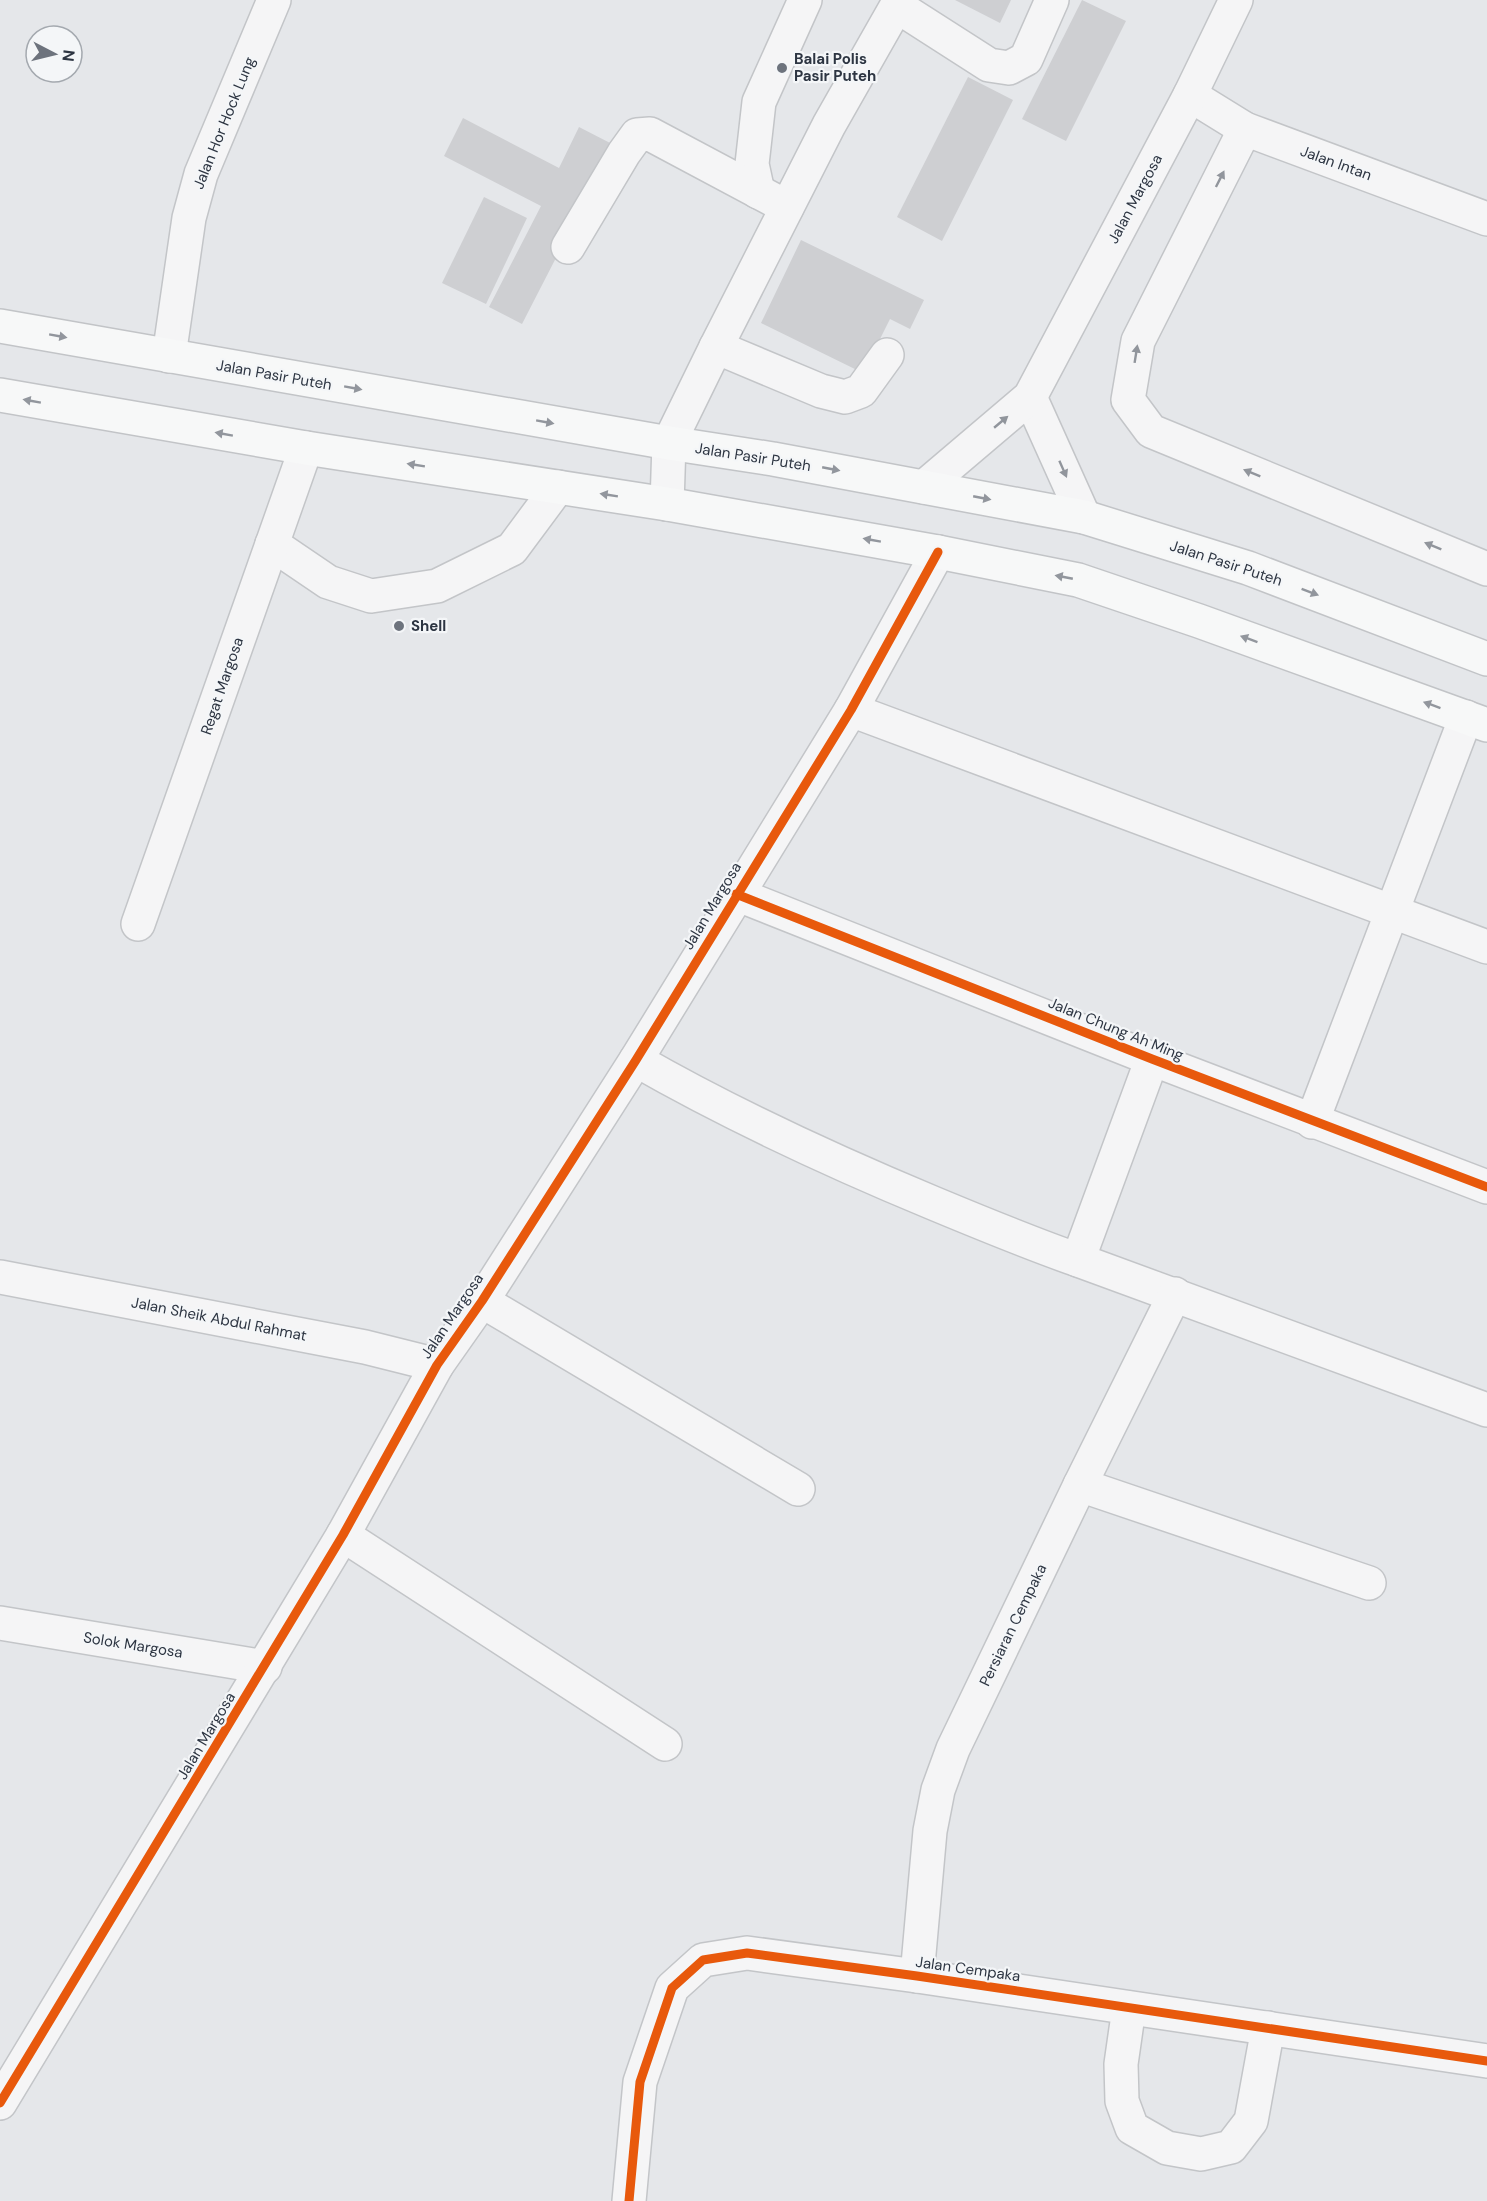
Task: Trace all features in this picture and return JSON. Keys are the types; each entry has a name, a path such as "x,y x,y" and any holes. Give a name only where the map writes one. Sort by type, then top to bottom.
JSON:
{"main road":[{"name":"Jalan Pasir Puteh","path":"0,326 669,443 773,459 1084,517 1248,568 1487,659"},
{"path":"0,395 306,448 667,504 938,552 1078,580 1477,721"}],"street":[{"name":"Jalan Hor Hock Lung","path":"169,356 189,218 201,174 274,0"},
{"path":"758,192 753,164 759,102 805,0"},
{"path":"667,504 669,443 829,125 899,3 989,64 1009,68 1026,59 1052,0"},
{"name":"Jalan Margosa","path":"1030,397 1190,95 1236,0"},
{"name":"Jalan Intan","path":"1190,95 1245,129 1487,219"},
{"path":"1245,129 1138,341 1128,400 1151,431 1487,568"},
{"path":"568,247 637,135 650,134 787,207"},
{"path":"716,347 821,391 845,397 861,391 887,355"},
{"path":"924,487 1030,397 1084,517"},
{"name":"Regat Margosa","path":"138,924 306,448"},
{"path":"272,544 328,582 371,596 437,586 512,549 558,487"},
{"name":"Jalan Margosa","path":"0,2103 343,1534 436,1365 482,1301 636,1060 736,894 852,710 938,552"},
{"path":"852,710 1487,947"},
{"path":"1312,1122 1393,911 1477,721"},
{"name":"Jalan Chung Ah Ming","path":"736,894 1312,1122 1487,1187"},
{"path":"1078,1260 1152,1059"},
{"path":"636,1060 682,1086 842,1165 1035,1245 1175,1294 1487,1410"},
{"name":"Jalan Sheik Abdul Rahmat","path":"0,1277 364,1347 436,1365"},
{"name":"Persiaran Cempaka","path":"917,1976 930,1831 938,1790 953,1749 1175,1294"},
{"path":"482,1301 798,1489"},
{"path":"1080,1485 1369,1583"},
{"path":"343,1534 665,1744"},
{"name":"Solok Margosa","path":"0,1623 265,1666"},
{"name":"Jalan Cempaka","path":"629,2201 640,2082 672,1988 703,1960 747,1953 1487,2061"},
{"path":"1129,2008 1121,2064 1122,2101 1132,2128 1167,2148 1201,2154 1231,2147 1251,2121 1268,2028"}],"building":[{"path":"955,0 1011,0 1000,23"},
{"path":"1082,0 1126,21 1066,141 1022,119"},
{"path":"968,77 1013,100 942,241 897,217"},
{"path":"463,118 559,168 579,127 614,145 522,324 489,307 541,206 444,156"},
{"path":"484,197 527,218 486,304 442,283"},
{"path":"801,240 924,300 910,329 890,319 863,373 761,323"}],"cycle path":[{"path":"0,2103 343,1535 437,1365 482,1301 636,1060 851,710 938,552"},
{"path":"736,894 1152,1059 1487,1187"},
{"path":"629,2201 640,2082 672,1988 703,1960 747,1953 1487,2061"}],"place":[{"name":"Balai Polis Pasir Puteh","path":"782,68"},
{"name":"Shell","path":"399,626"}]}
